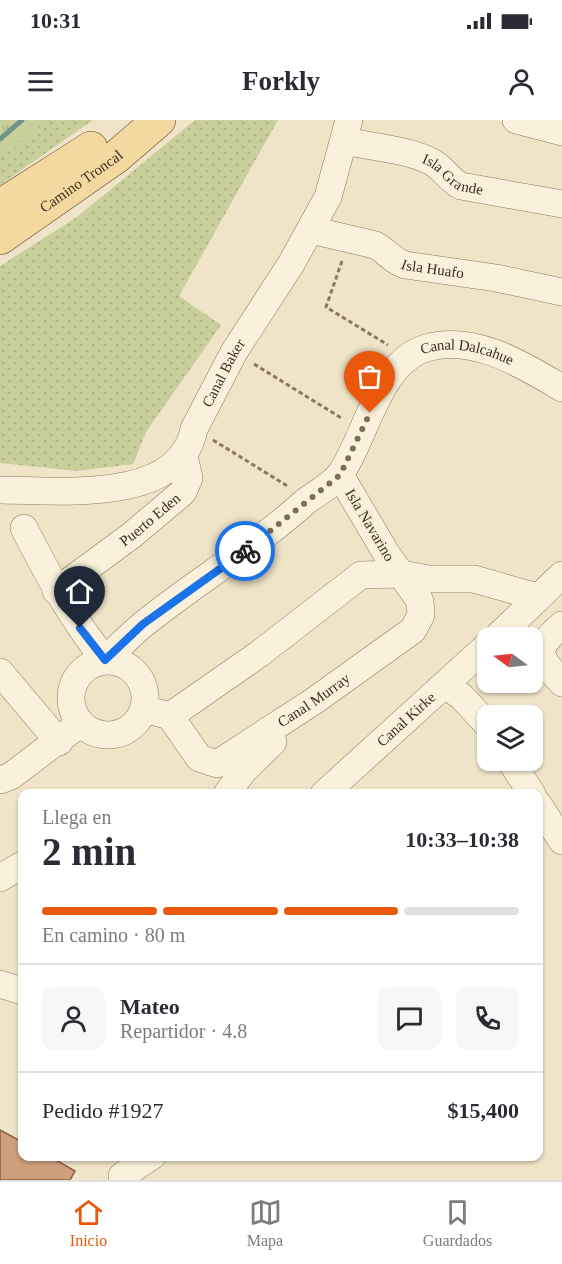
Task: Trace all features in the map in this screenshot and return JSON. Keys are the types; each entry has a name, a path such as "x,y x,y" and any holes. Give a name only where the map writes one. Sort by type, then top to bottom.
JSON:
{"main road":[{"name":"Camino Troncal","path":"0,206 95,145 124,120"},
{"name":"Camino Troncal","path":"0,238 116,157 159,120"}],"street":[{"path":"516,120 562,132"},
{"name":"Isla Grande","path":"346,131 436,164 448,179 461,186 562,204"},
{"name":"Canal Baker","path":"184,456 192,440 194,429 234,352 315,232 328,197 346,131"},
{"name":"Isla Huafo","path":"315,232 375,245 384,250 392,261 405,265 496,278 562,292"},
{"name":"Canal Dalcahue","path":"81,723 71,702 73,684 80,673 93,664 105,660 143,624 232,561 340,475 390,377 408,358 424,349 447,344 470,346 530,369 562,388"},
{"path":"0,490 64,492 134,485 157,474 184,456"},
{"name":"Puerto Eden","path":"56,591 132,535 183,492 189,478 184,456"},
{"name":"Isla Navarino","path":"340,475 401,574"},
{"path":"0,780 11,776 59,742 81,723 91,731 113,735 128,730 144,709 145,690 142,681 129,667 105,660 56,591 24,528"},
{"path":"144,709 170,716 259,654 361,575 401,574 429,579 474,579 537,597"},
{"name":"Canal Murray","path":"170,716 199,758 217,764 314,701 413,630 421,615 420,601 401,574"},
{"path":"507,627 562,575"},
{"path":"562,625 544,640 541,650 543,661 562,683"},
{"name":"Canal Kirke","path":"330,789 477,655"},
{"path":"0,672 59,742"},
{"path":"446,685 462,697 477,713"},
{"path":"230,789 243,771 314,701"},
{"path":"517,771 529,789"},
{"path":"543,812 562,841"},
{"path":"0,878 18,867"},
{"path":"0,984 18,990"},
{"path":"124,1171 143,1161"}],"path":[{"path":"315,232 343,262 326,307 408,358"},
{"path":"234,352 361,430"},
{"path":"194,429 309,499"}],"green space":[{"path":"0,120 93,120 0,185"},
{"path":"0,120 49,120 0,159"},
{"path":"195,120 278,120 179,296 221,325 146,432 133,464 77,471 0,463 0,266 77,217"}],"building":[{"path":"0,1130 18,1140 18,1161 58,1161 75,1171 70,1180 0,1180"}],"waterway":[{"path":"0,139 22,120"}],"way so far":[{"path":"245,551 340,475 370,413"}],"route":[{"path":"80,628 105,660 143,624 245,551"}]}
